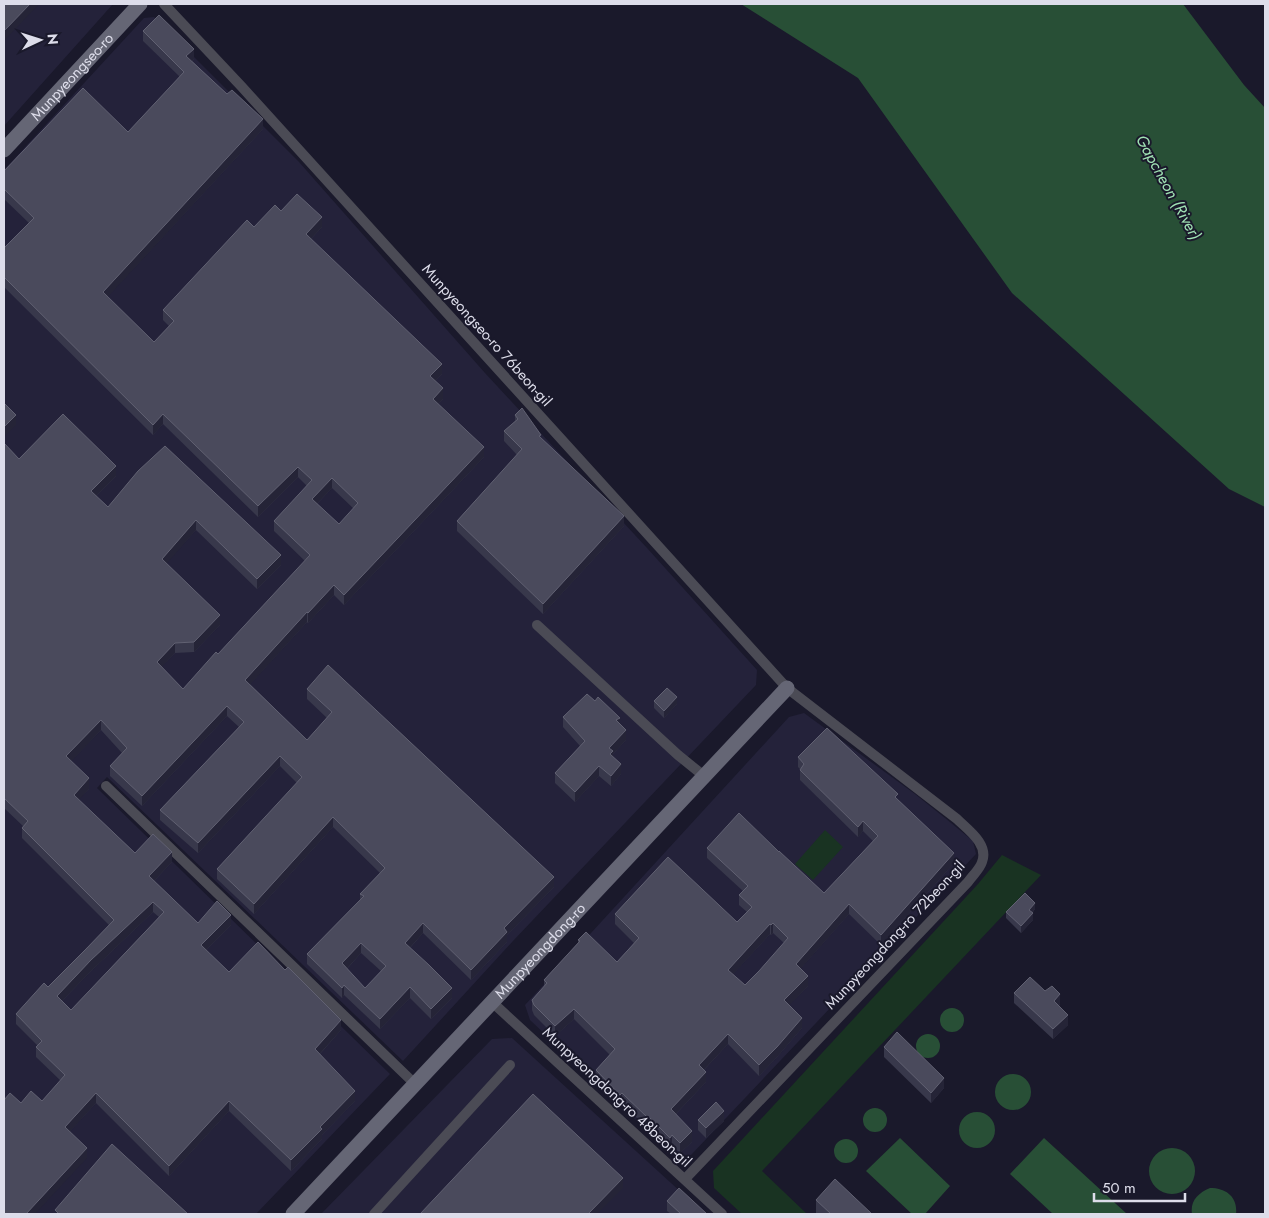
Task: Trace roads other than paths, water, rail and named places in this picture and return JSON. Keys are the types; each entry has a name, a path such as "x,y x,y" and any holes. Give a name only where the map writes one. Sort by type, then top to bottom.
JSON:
{"main road":[{"name":"Munpyeongseo-ro","path":"4,150 140,4"},
{"name":"Munpyeongdong-ro","path":"293,1214 787,688"}],"street":[{"name":"Munpyeongseo-ro 76beon-gil","path":"164,4 242,87 787,688"},
{"path":"537,625 678,755 704,776"},
{"name":"Munpyeongdong-ro 72beon-gil","path":"685,1179 968,882 982,864 984,855 980,842 957,819 787,688"},
{"path":"106,786 415,1084"},
{"name":"Munpyeongdong-ro 48beon-gil","path":"492,1002 722,1214"},
{"path":"374,1214 510,1066"}],"water":[{"name":"Gapcheon (River)","path":"741,4 1183,4 1244,85 1265,108 1265,507 1229,489 1012,293 858,78"},
{"path":"952,1008 961,1011 964,1020 961,1029 952,1032 943,1029 940,1020 943,1011"},
{"path":"928,1034 937,1037 940,1046 937,1055 928,1058 919,1055 916,1046 919,1037"},
{"path":"1013,1074 1020,1075 1026,1079 1030,1085 1030,1099 1026,1105 1020,1109 1013,1110 1006,1109 1000,1105 996,1099 995,1092 996,1085 1000,1079 1006,1075"},
{"path":"875,1108 884,1111 887,1120 884,1129 875,1132 866,1129 863,1120 866,1111"},
{"path":"977,1112 984,1113 990,1117 994,1123 994,1137 990,1143 984,1147 977,1148 970,1147 964,1143 960,1137 959,1130 960,1123 964,1117 970,1113"},
{"path":"900,1138 950,1186 925,1214 912,1214 866,1171"},
{"path":"1044,1138 1127,1214 1053,1214 1010,1174"},
{"path":"846,1139 855,1142 858,1151 855,1160 846,1163 837,1160 834,1151 837,1142"},
{"path":"1172,1148 1185,1152 1191,1158 1195,1171 1191,1184 1185,1190 1172,1194 1159,1190 1153,1184 1149,1171 1153,1158 1159,1152"},
{"path":"1210,1188 1226,1192 1233,1198 1236,1214 1192,1214 1192,1205 1196,1198"}]}
